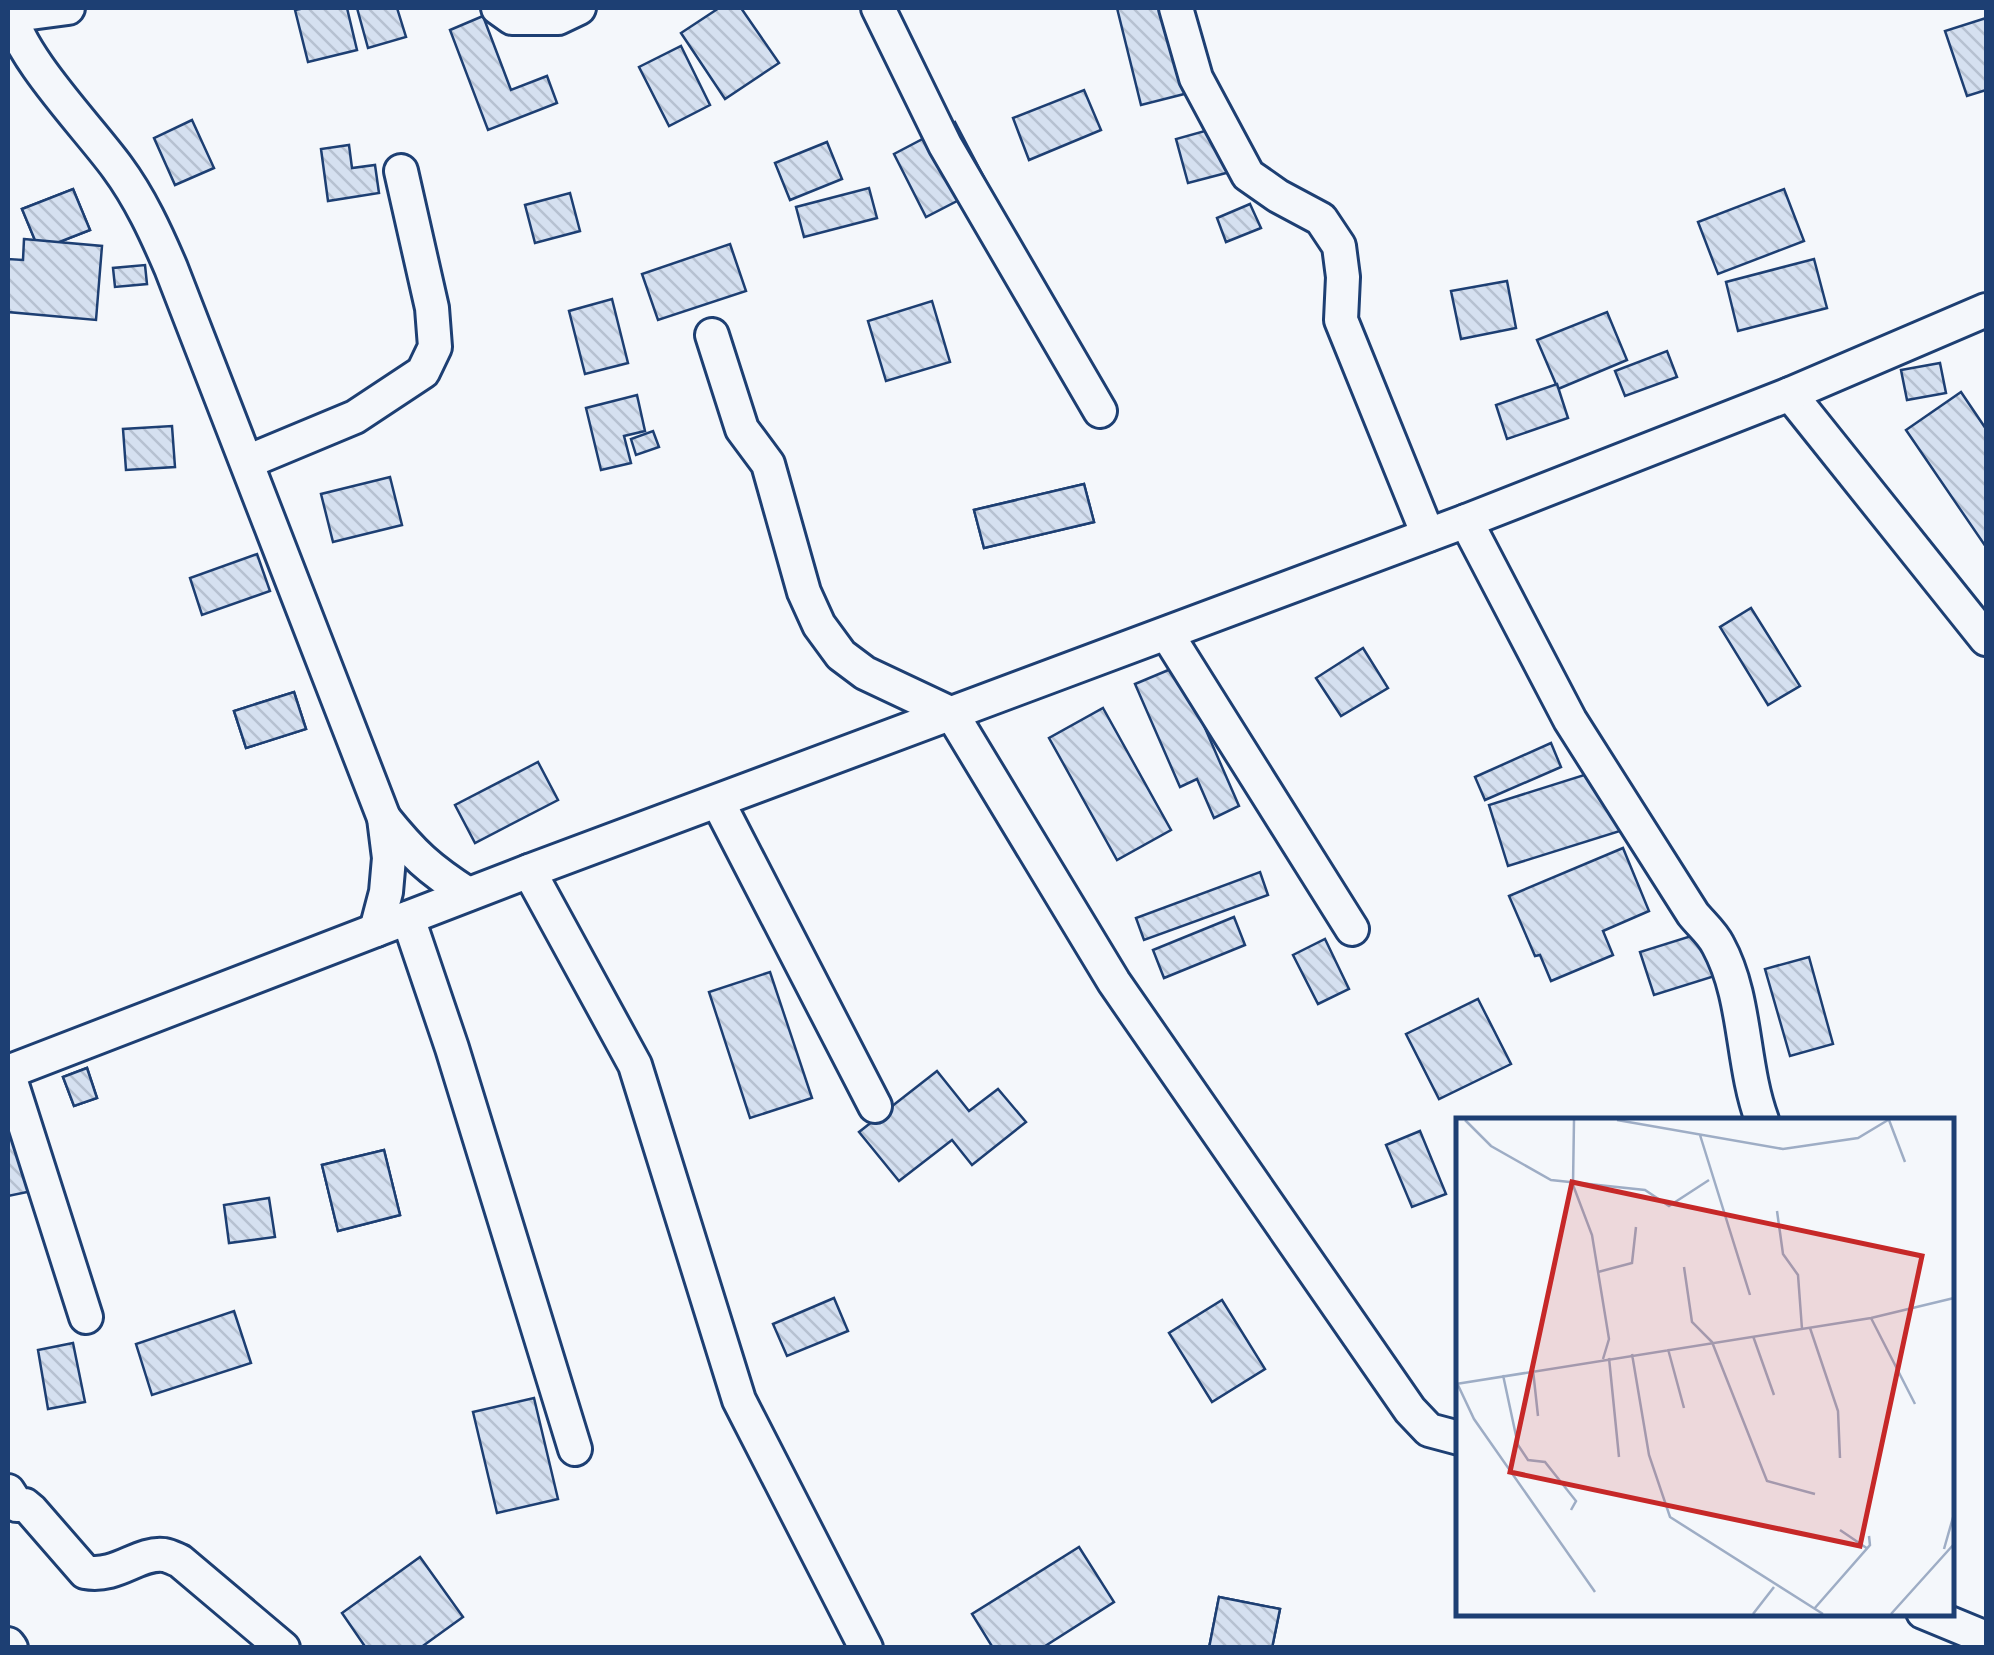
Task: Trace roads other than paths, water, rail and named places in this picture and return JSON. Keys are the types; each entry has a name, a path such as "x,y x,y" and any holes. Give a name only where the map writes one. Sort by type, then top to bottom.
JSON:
{"street":[{"path":"68,8 9,13 50,83 118,168 148,216 172,268 384,818 390,858 376,930"},
{"path":"498,8 512,18 558,18 580,8"},
{"path":"878,8 945,145 1100,410"},
{"path":"1176,8 1196,78 1248,174 1278,196 1322,218 1339,246 1343,277 1341,320 1428,535"},
{"path":"247,462 355,417 423,372 436,346 432,308 401,170"},
{"path":"86,1316 8,1072 468,894 1428,535 1790,394 1986,310"},
{"path":"712,335 742,429 768,464 804,592 819,625 841,655 865,672 952,714 1114,982 1410,1410 1429,1430 1456,1437"},
{"path":"1790,394 1986,640"},
{"path":"1466,520 1570,720 1693,914 1716,941 1733,978 1752,1089 1761,1118"},
{"path":"1167,634 1352,930"},
{"path":"718,802 875,1106"},
{"path":"384,818 432,871 468,894"},
{"path":"529,871 635,1065 739,1400 866,1648"},
{"path":"408,918 575,1449"},
{"path":"8,1491 16,1505 31,1510 85,1572 114,1572 162,1554 180,1561 283,1648"},
{"path":"1931,1615 1986,1638"}]}
